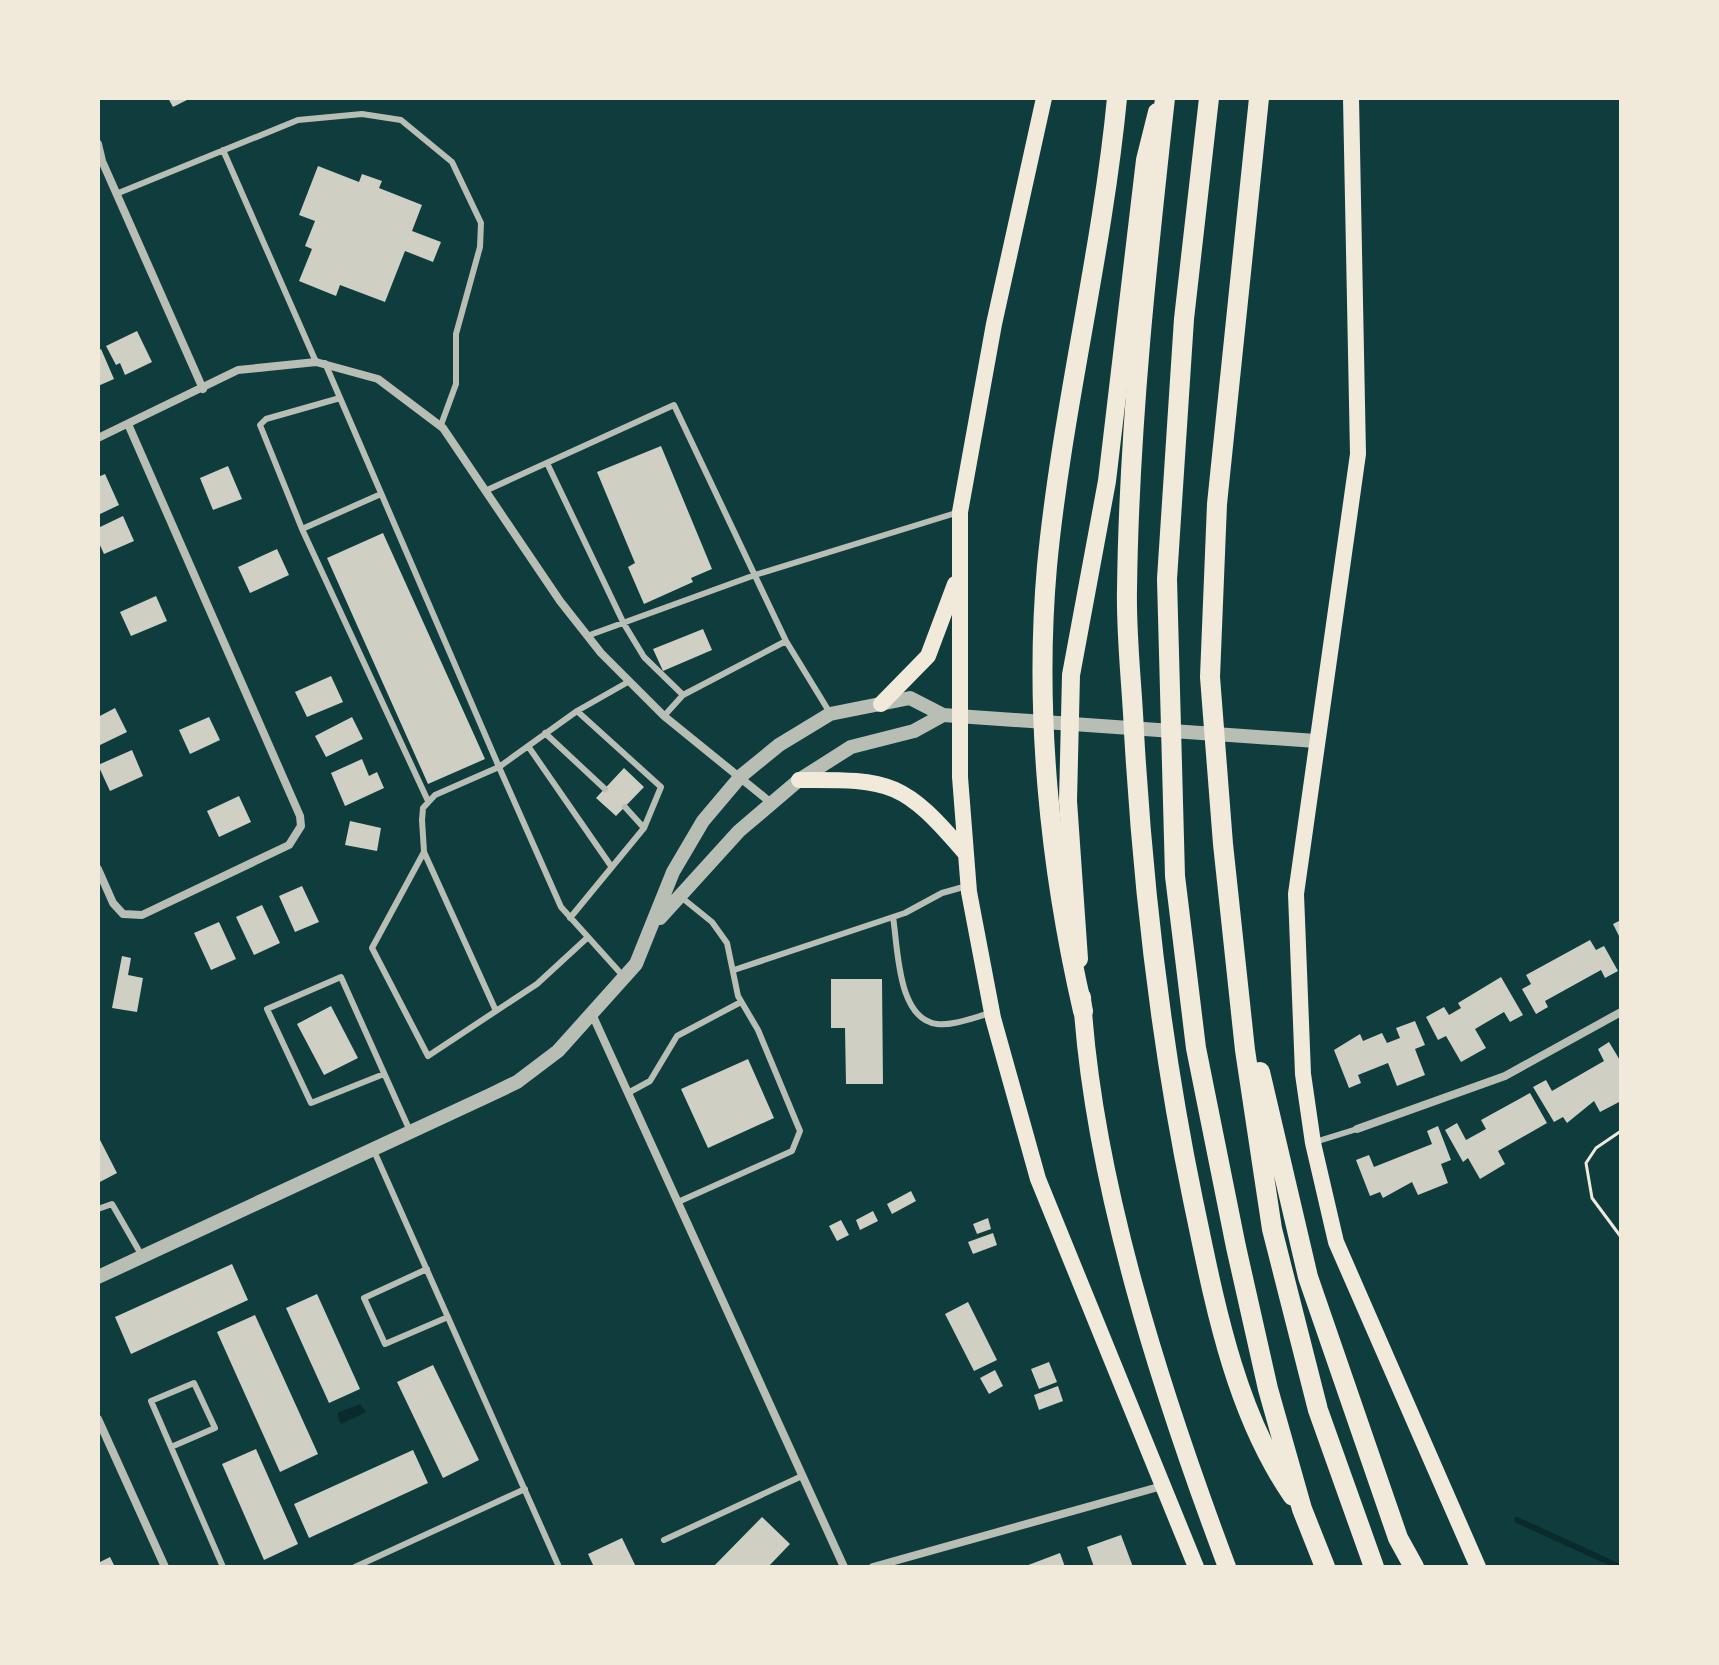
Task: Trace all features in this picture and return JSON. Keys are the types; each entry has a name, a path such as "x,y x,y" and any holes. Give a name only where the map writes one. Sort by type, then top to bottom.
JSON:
{"highway":[{"path":"1083,1011 1070,957 1047,792 1044,645 1047,566 1117,98"},
{"path":"1163,98 1129,522 1127,594 1141,857 1177,1123 1204,1255 1240,1388 1269,1461 1302,1509"},
{"path":"1209,98 1184,319 1167,579 1175,876 1196,1048 1268,1389 1302,1509 1325,1567"},
{"path":"1259,98 1217,504 1210,677 1237,969 1272,1229 1318,1410 1374,1567"},
{"path":"1237,969 1308,1277 1398,1538 1414,1567"}],"main road":[{"path":"1044,98 994,324 960,512 952,715 968,886 992,1013 1038,1179 1196,1567"},
{"path":"1163,98 1145,160 1107,481 1071,675 1068,801 1083,1011 1096,1120 1125,1245 1166,1389 1227,1567"},
{"path":"1351,98 1358,454 1296,894 1302,1060 1313,1143 1336,1242 1478,1567"},
{"path":"881,704 928,656 959,575"},
{"path":"799,780 863,779 894,787 926,808 966,854"}],"street":[{"path":"98,144 100,162 203,389"},
{"path":"98,438 238,370 321,363 378,379 441,425 587,636 628,682 664,716 770,802"},
{"path":"98,869 113,903 123,914 142,915 289,845 301,826 294,801 128,424"},
{"path":"99,1275 517,1082 558,1051 636,964 656,922 673,872 703,821 741,776 779,745 830,714 910,698 952,715 1316,741"},
{"path":"656,922 770,802 799,780 851,747 914,731 952,715"},
{"path":"1357,1129 1505,1076 1621,1012"},
{"path":"592,1014 844,1567"},
{"path":"98,1419 165,1567"},
{"path":"873,1567 1162,1486"}],"lane":[{"path":"116,194 298,120 362,114 401,120 452,162 481,223 480,247 456,334 456,384 441,425"},
{"path":"223,150 340,398 554,893 570,918 624,977"},
{"path":"340,398 266,419 260,425 302,529 428,801 422,820 424,852 496,1011"},
{"path":"485,491 674,405 786,641 830,714"},
{"path":"547,463 624,624 644,657 683,695"},
{"path":"302,529 381,494"},
{"path":"587,636 755,575 960,512"},
{"path":"664,716 683,695 786,641"},
{"path":"428,801 499,767 577,711 628,682"},
{"path":"570,918 644,828 661,787 657,779 577,711"},
{"path":"545,733 605,789"},
{"path":"528,746 611,866"},
{"path":"625,807 644,828"},
{"path":"424,852 372,948 428,1056 537,984 587,938"},
{"path":"734,970 893,917 942,893 968,886"},
{"path":"678,1202 792,1151 800,1131 780,1080 741,1002 720,930 681,897"},
{"path":"893,917 906,994 913,1011 922,1020 939,1025 992,1013"},
{"path":"384,1074 311,1103 267,1009 341,977 410,1131"},
{"path":"628,1093 650,1081 677,1036 741,1002"},
{"path":"1313,1143 1357,1129"},
{"path":"373,1147 559,1567"},
{"path":"98,1209 112,1204 142,1256"},
{"path":"427,1269 364,1298 385,1344 448,1317"},
{"path":"171,1447 215,1428 194,1383 151,1401 223,1567"},
{"path":"664,1540 802,1476"},
{"path":"356,1567 525,1489"}],"path":[{"path":"1621,1131 1596,1148 1586,1163 1592,1198 1621,1237"}],"water":[{"path":"360,1404 366,1412 341,1424 337,1413"}],"building":[{"path":"168,98 191,98 173,107"},
{"path":"318,166 359,182 362,174 382,181 379,188 422,205 412,231 441,242 433,262 405,251 385,302 340,285 336,296 299,281 312,249 305,246 315,221 299,215"},
{"path":"137,331 152,362 125,375 106,346"},
{"path":"101,349 114,379 98,386 98,351"},
{"path":"661,446 712,569 691,578 693,582 644,604 628,567 635,563 597,472"},
{"path":"228,466 242,499 213,510 200,478"},
{"path":"105,474 119,505 98,515 98,477"},
{"path":"123,516 134,541 104,554 98,541 98,528"},
{"path":"383,533 485,759 428,784 327,558"},
{"path":"277,549 289,575 250,593 238,567"},
{"path":"156,596 167,621 131,636 120,612"},
{"path":"703,629 712,650 663,671 653,649"},
{"path":"331,676 343,702 307,717 295,692"},
{"path":"115,708 127,732 98,746 98,717"},
{"path":"209,717 220,740 190,754 179,730"},
{"path":"352,717 363,739 326,757 315,736"},
{"path":"132,750 143,776 110,791 98,765"},
{"path":"362,759 369,776 377,772 384,788 345,806 331,773"},
{"path":"624,768 644,787 616,816 596,798"},
{"path":"239,796 251,822 219,837 207,811"},
{"path":"350,821 381,828 377,851 345,845"},
{"path":"302,886 319,922 295,932 279,896"},
{"path":"262,905 280,943 254,955 236,917"},
{"path":"1621,920 1621,940 1613,924"},
{"path":"219,922 236,959 211,970 194,933"},
{"path":"1590,940 1596,950 1604,946 1618,971 1605,978 1601,970 1545,1001 1548,1007 1536,1014 1522,989 1531,984 1526,975"},
{"path":"122,956 131,958 128,975 143,978 137,1012 112,1008"},
{"path":"1501,977 1523,1015 1510,1022 1504,1012 1475,1029 1486,1048 1461,1062 1446,1036 1438,1040 1426,1017 1444,1007 1449,1015 1461,1008 1458,1003"},
{"path":"831,979 882,979 883,1084 846,1084 845,1028 831,1028"},
{"path":"331,1006 358,1058 324,1075 297,1024"},
{"path":"1415,1021 1425,1045 1415,1049 1425,1075 1397,1086 1388,1063 1358,1075 1361,1083 1349,1088 1334,1050 1360,1034 1363,1041 1382,1033 1387,1043 1400,1038 1396,1028"},
{"path":"1609,1042 1621,1062 1621,1101 1600,1112 1594,1101 1567,1123 1563,1117 1554,1122 1533,1087 1546,1080 1552,1091 1604,1061 1598,1049"},
{"path":"748,1059 774,1118 708,1148 681,1089"},
{"path":"1530,1093 1547,1123 1498,1151 1505,1164 1480,1179 1468,1158 1463,1162 1445,1130 1457,1123 1466,1140 1486,1129 1481,1120"},
{"path":"1438,1126 1451,1160 1441,1164 1448,1183 1418,1195 1412,1182 1383,1198 1380,1192 1370,1196 1356,1160 1369,1155 1374,1167 1432,1144 1427,1131"},
{"path":"98,1136 117,1173 98,1183"},
{"path":"911,1191 916,1201 892,1214 887,1204"},
{"path":"873,1211 878,1221 860,1230 856,1220"},
{"path":"988,1218 991,1229 977,1234 973,1224"},
{"path":"841,1220 849,1235 837,1241 829,1226"},
{"path":"993,1233 997,1245 973,1254 968,1242"},
{"path":"232,1264 248,1300 131,1354 115,1317"},
{"path":"317,1294 360,1389 329,1403 286,1308"},
{"path":"968,1302 997,1360 974,1371 945,1314"},
{"path":"255,1315 318,1454 280,1472 217,1332"},
{"path":"1049,1362 1057,1382 1039,1389 1031,1369"},
{"path":"433,1365 479,1460 443,1478 397,1382"},
{"path":"995,1370 1003,1386 989,1394 980,1378"},
{"path":"1058,1386 1063,1401 1039,1410 1034,1395"},
{"path":"256,1449 298,1544 264,1560 222,1464"},
{"path":"413,1450 428,1483 309,1538 294,1504"},
{"path":"762,1517 790,1544 768,1567 713,1567"},
{"path":"1121,1535 1133,1567 1094,1567 1087,1547"},
{"path":"622,1538 636,1567 594,1567 588,1554"},
{"path":"1060,1553 1065,1567 1023,1567"},
{"path":"110,1557 115,1567 98,1567 98,1563"}],"waterway":[{"path":"1517,1520 1620,1567"}]}
